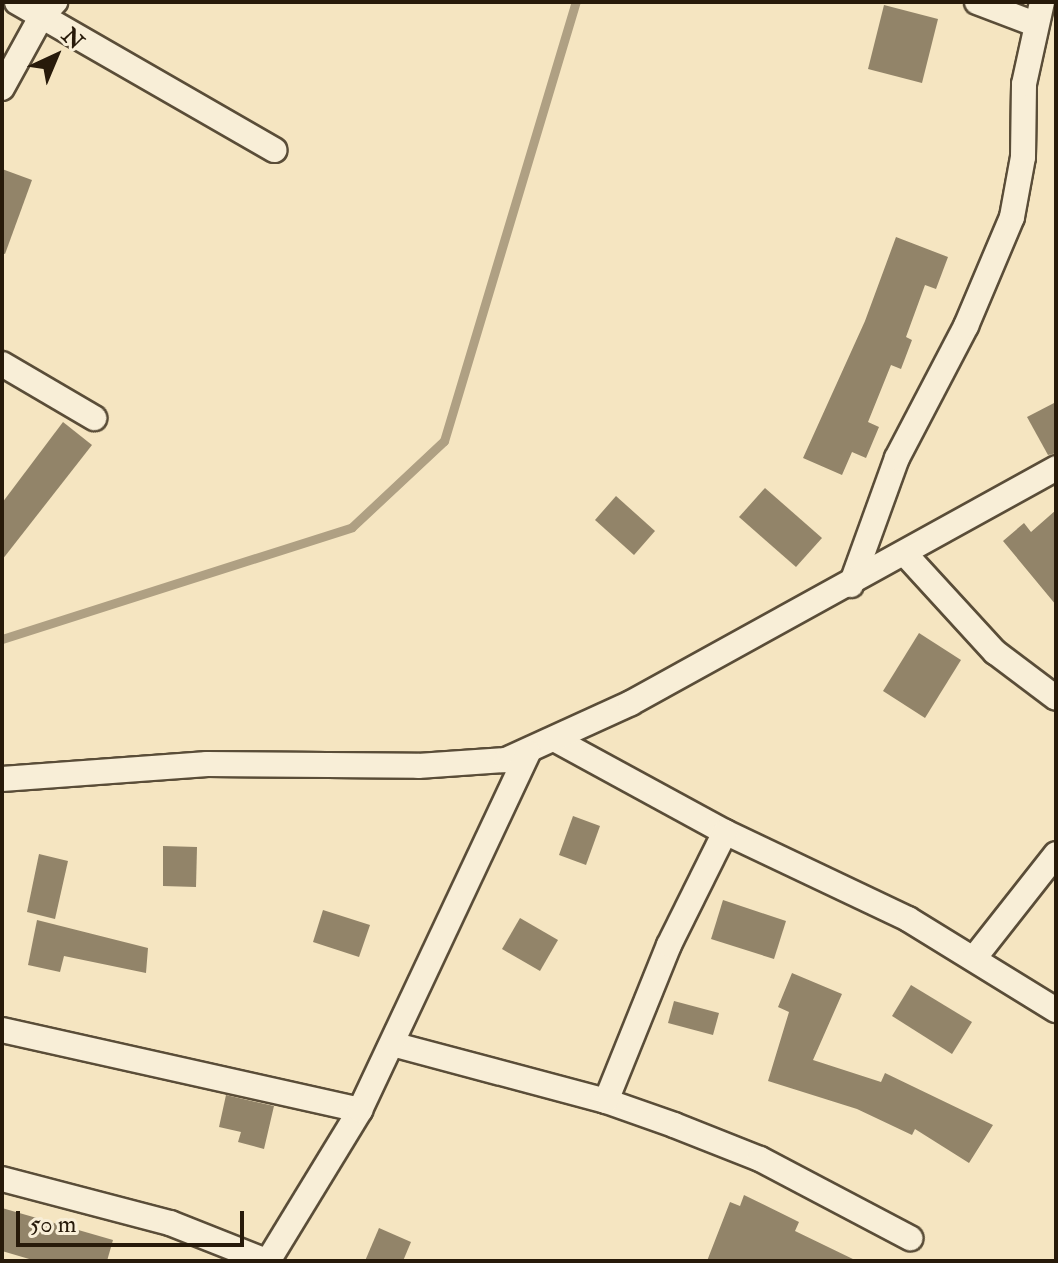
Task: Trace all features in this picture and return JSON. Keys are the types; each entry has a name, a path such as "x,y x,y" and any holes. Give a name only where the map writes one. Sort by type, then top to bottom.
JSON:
{"street":[{"path":"17,2 48,10 274,150"},
{"path":"851,585 897,458 966,326 1012,217 1023,157 1024,84 1038,13 977,2"},
{"path":"2,88 48,10"},
{"path":"2,364 94,418"},
{"path":"2,779 207,764 418,766 506,760 556,740 851,585 1056,468"},
{"path":"906,555 995,652 1056,698"},
{"path":"556,740 725,832 908,919 975,957 1056,1010"},
{"path":"2,1179 170,1223 231,1253 267,1261 360,1110 528,753"},
{"path":"606,1101 669,945 725,832"},
{"path":"975,957 1056,854"},
{"path":"2,1030 360,1110"},
{"path":"392,1044 606,1101 760,1159 910,1238"}],"building":[{"path":"884,5 938,19 922,83 868,69"},
{"path":"2,169 32,180 5,254 2,253"},
{"path":"896,237 948,257 936,289 925,285 906,337 912,340 901,369 891,365 868,422 879,427 866,458 852,452 842,475 803,458 865,321"},
{"path":"1056,402 1056,453 1048,455 1027,417"},
{"path":"63,422 92,445 2,560 2,503"},
{"path":"765,488 822,538 796,567 739,517"},
{"path":"616,496 655,531 634,555 595,520"},
{"path":"1056,510 1056,605 1003,541 1024,523 1031,532"},
{"path":"919,633 961,660 925,718 883,691"},
{"path":"573,816 600,826 586,865 559,855"},
{"path":"163,846 197,847 196,887 163,886"},
{"path":"39,854 68,861 55,919 27,912"},
{"path":"723,900 786,921 774,959 711,939"},
{"path":"323,910 370,925 359,957 313,942"},
{"path":"520,918 558,940 540,971 502,949"},
{"path":"37,920 148,948 146,973 64,956 60,972 28,965"},
{"path":"792,973 842,994 813,1060 881,1082 885,1073 993,1125 969,1163 915,1129 912,1135 857,1109 768,1081 789,1012 778,1007"},
{"path":"911,985 972,1022 952,1054 892,1016"},
{"path":"674,1001 719,1013 713,1035 668,1023"},
{"path":"226,1095 274,1106 264,1149 238,1142 241,1132 219,1127"},
{"path":"744,1195 799,1222 795,1231 857,1261 707,1261 730,1202 740,1206"},
{"path":"2,1208 113,1240 107,1261 36,1261 2,1251"},
{"path":"379,1228 411,1242 403,1261 365,1261"}],"waterway":[{"path":"2,639 352,527 444,441 576,2"}]}
